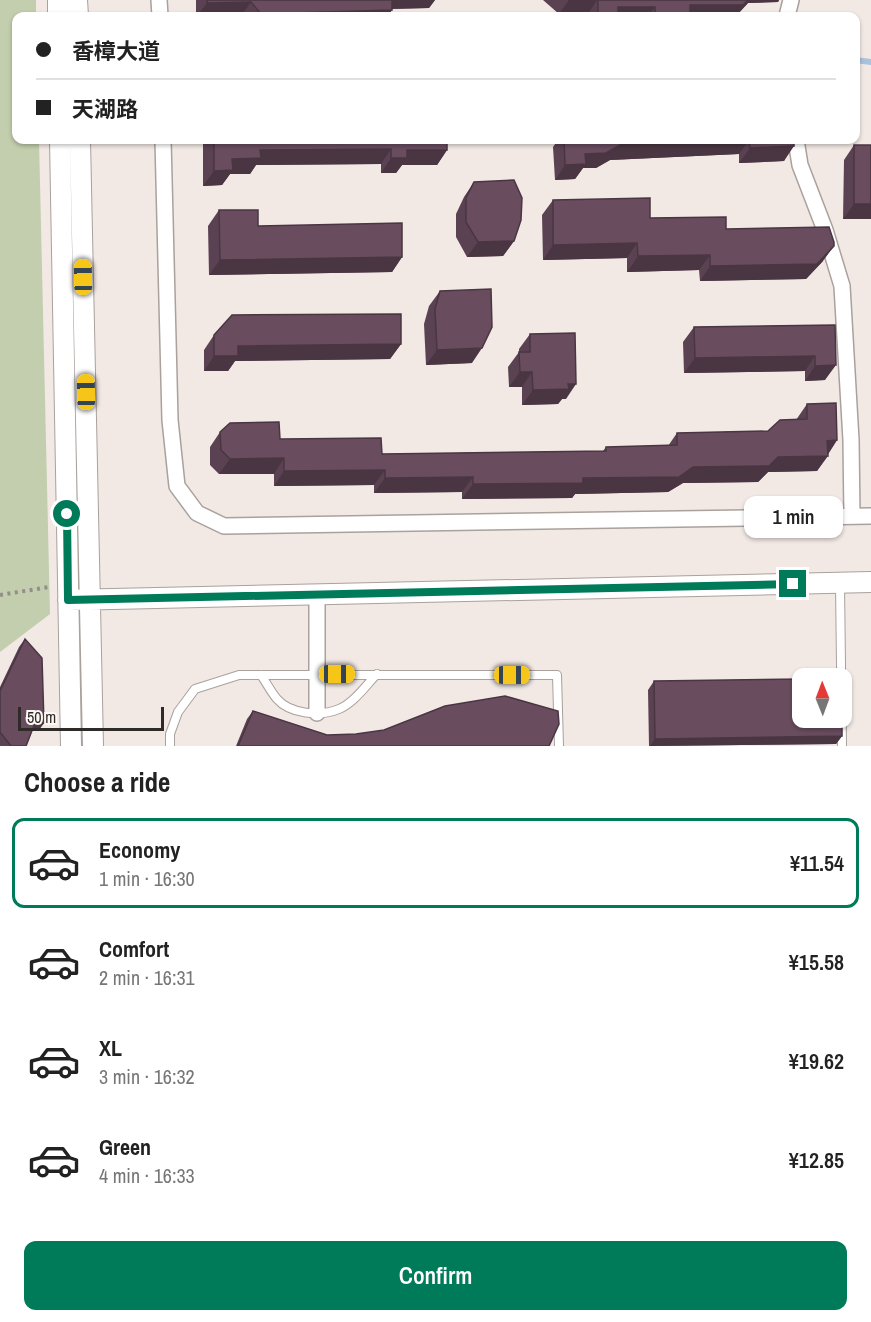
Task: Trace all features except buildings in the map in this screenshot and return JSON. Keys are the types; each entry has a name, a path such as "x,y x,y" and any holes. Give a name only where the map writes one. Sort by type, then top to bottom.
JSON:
{"street":[{"path":"60,144 71,746"},
{"path":"80,144 93,746"},
{"path":"163,144 170,420 177,486 197,513 224,526 871,516"},
{"path":"797,144 800,165 825,230 842,286 851,440 852,516"},
{"path":"68,592 90,599 871,582"},
{"path":"317,594 317,713"}],"lane":[{"path":"840,583 842,746"},
{"path":"261,675 277,700 297,711 317,713 339,709 357,695 377,674"},
{"path":"170,746 170,734 178,712 195,689 239,675 377,674 557,675 559,746"}],"path":[{"path":"0,595 68,592"}],"green space":[{"path":"0,0 36,0 36,12 12,12 12,144 39,144 50,614 0,652"}],"waterway":[{"path":"860,61 871,62"}],"route":[{"path":"67,514 68,600 793,584"}]}
